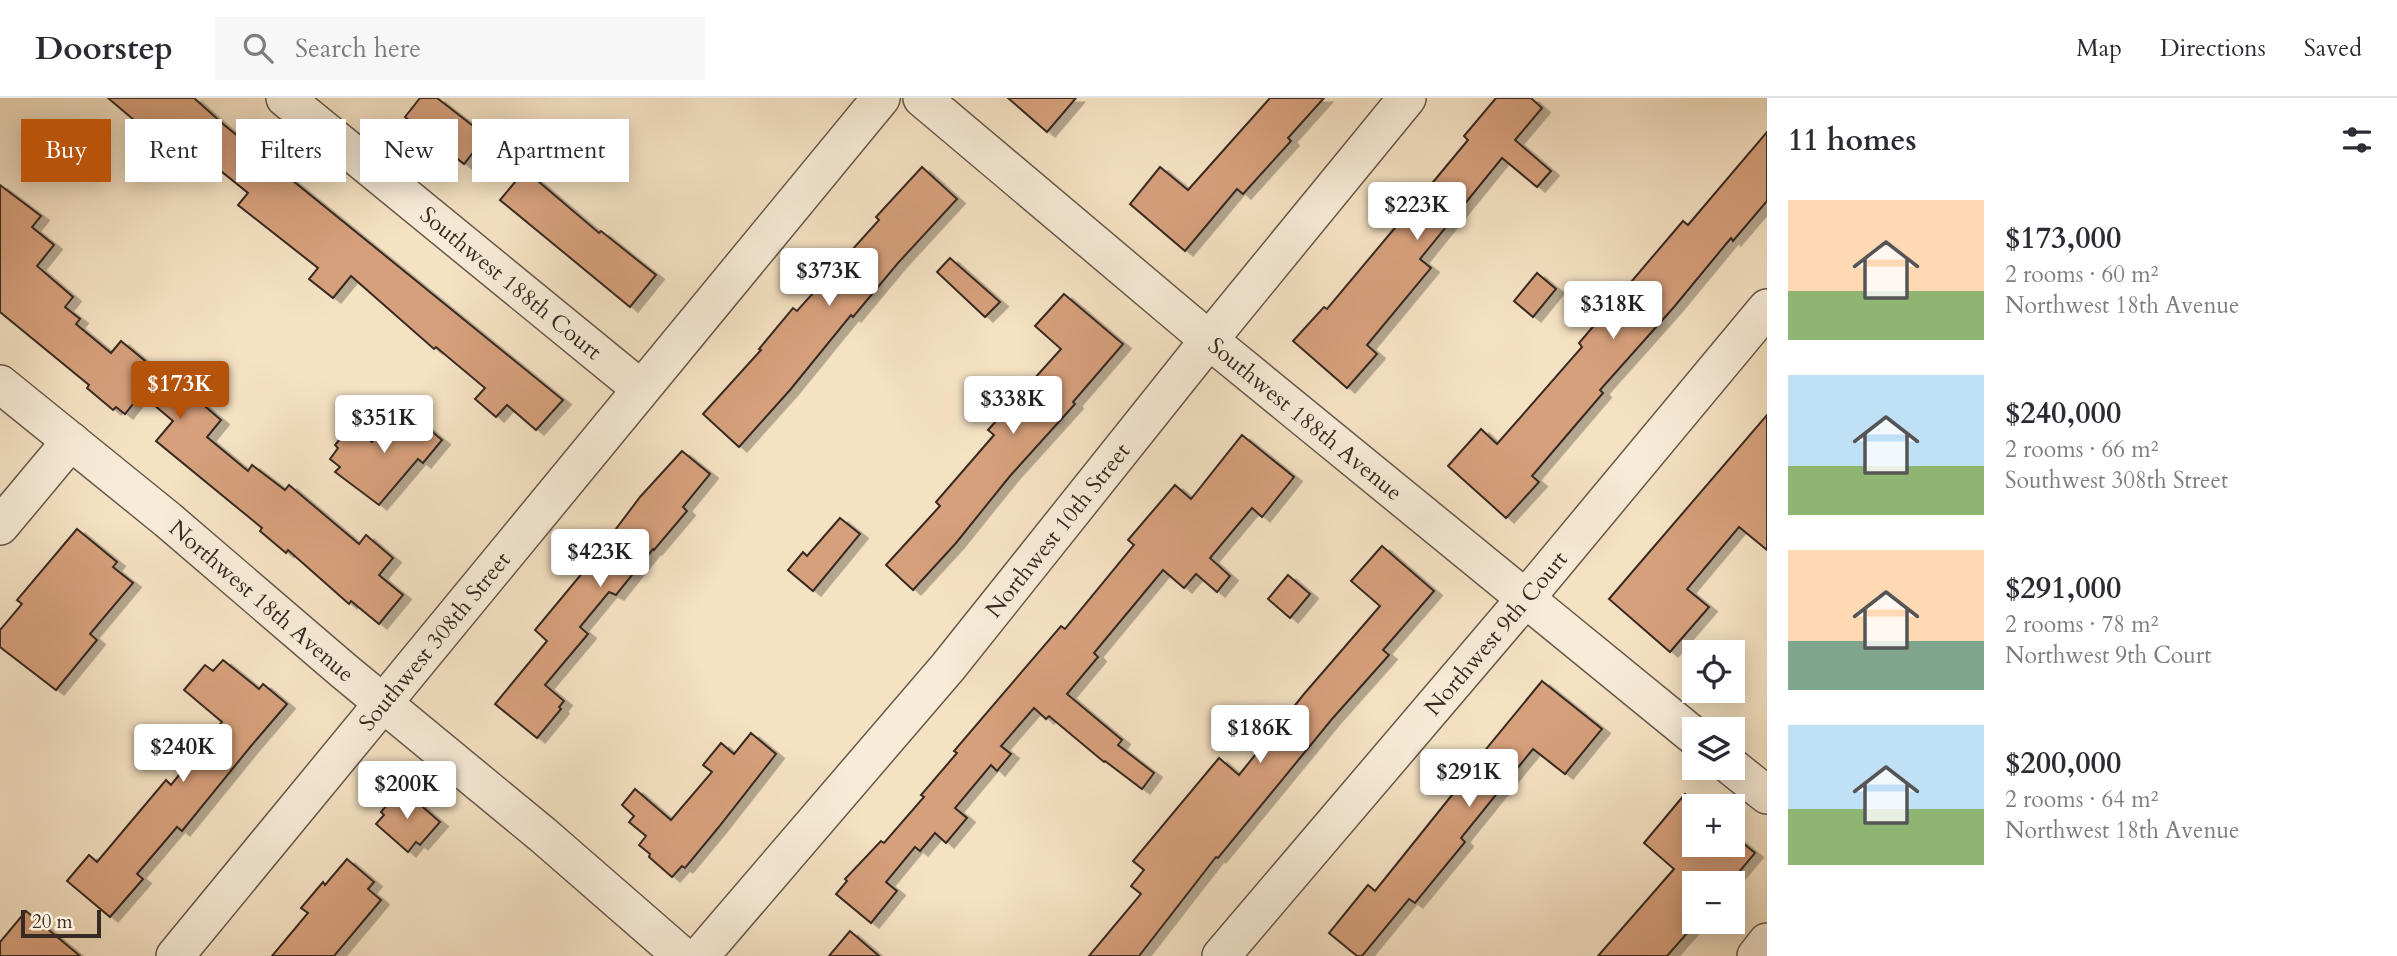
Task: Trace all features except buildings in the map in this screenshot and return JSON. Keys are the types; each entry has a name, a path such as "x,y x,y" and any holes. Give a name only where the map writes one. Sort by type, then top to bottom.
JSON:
{"street":[{"name":"Southwest 188th Court","path":"285,98 641,389"},
{"name":"Southwest 308th Street","path":"175,956 881,98"},
{"name":"Southwest 188th Avenue","path":"922,98 1209,340 1682,726"},
{"name":"Northwest 10th Street","path":"700,956 948,667 1209,340 1407,98"},
{"name":"Northwest 9th Court","path":"1221,956 1525,599 1767,308"},
{"name":"Northwest 18th Avenue","path":"0,384 168,520 383,704 543,835 682,956"},
{"path":"0,526 71,441"},
{"path":"1745,777 1767,795"},
{"path":"1755,956 1767,942"}]}
